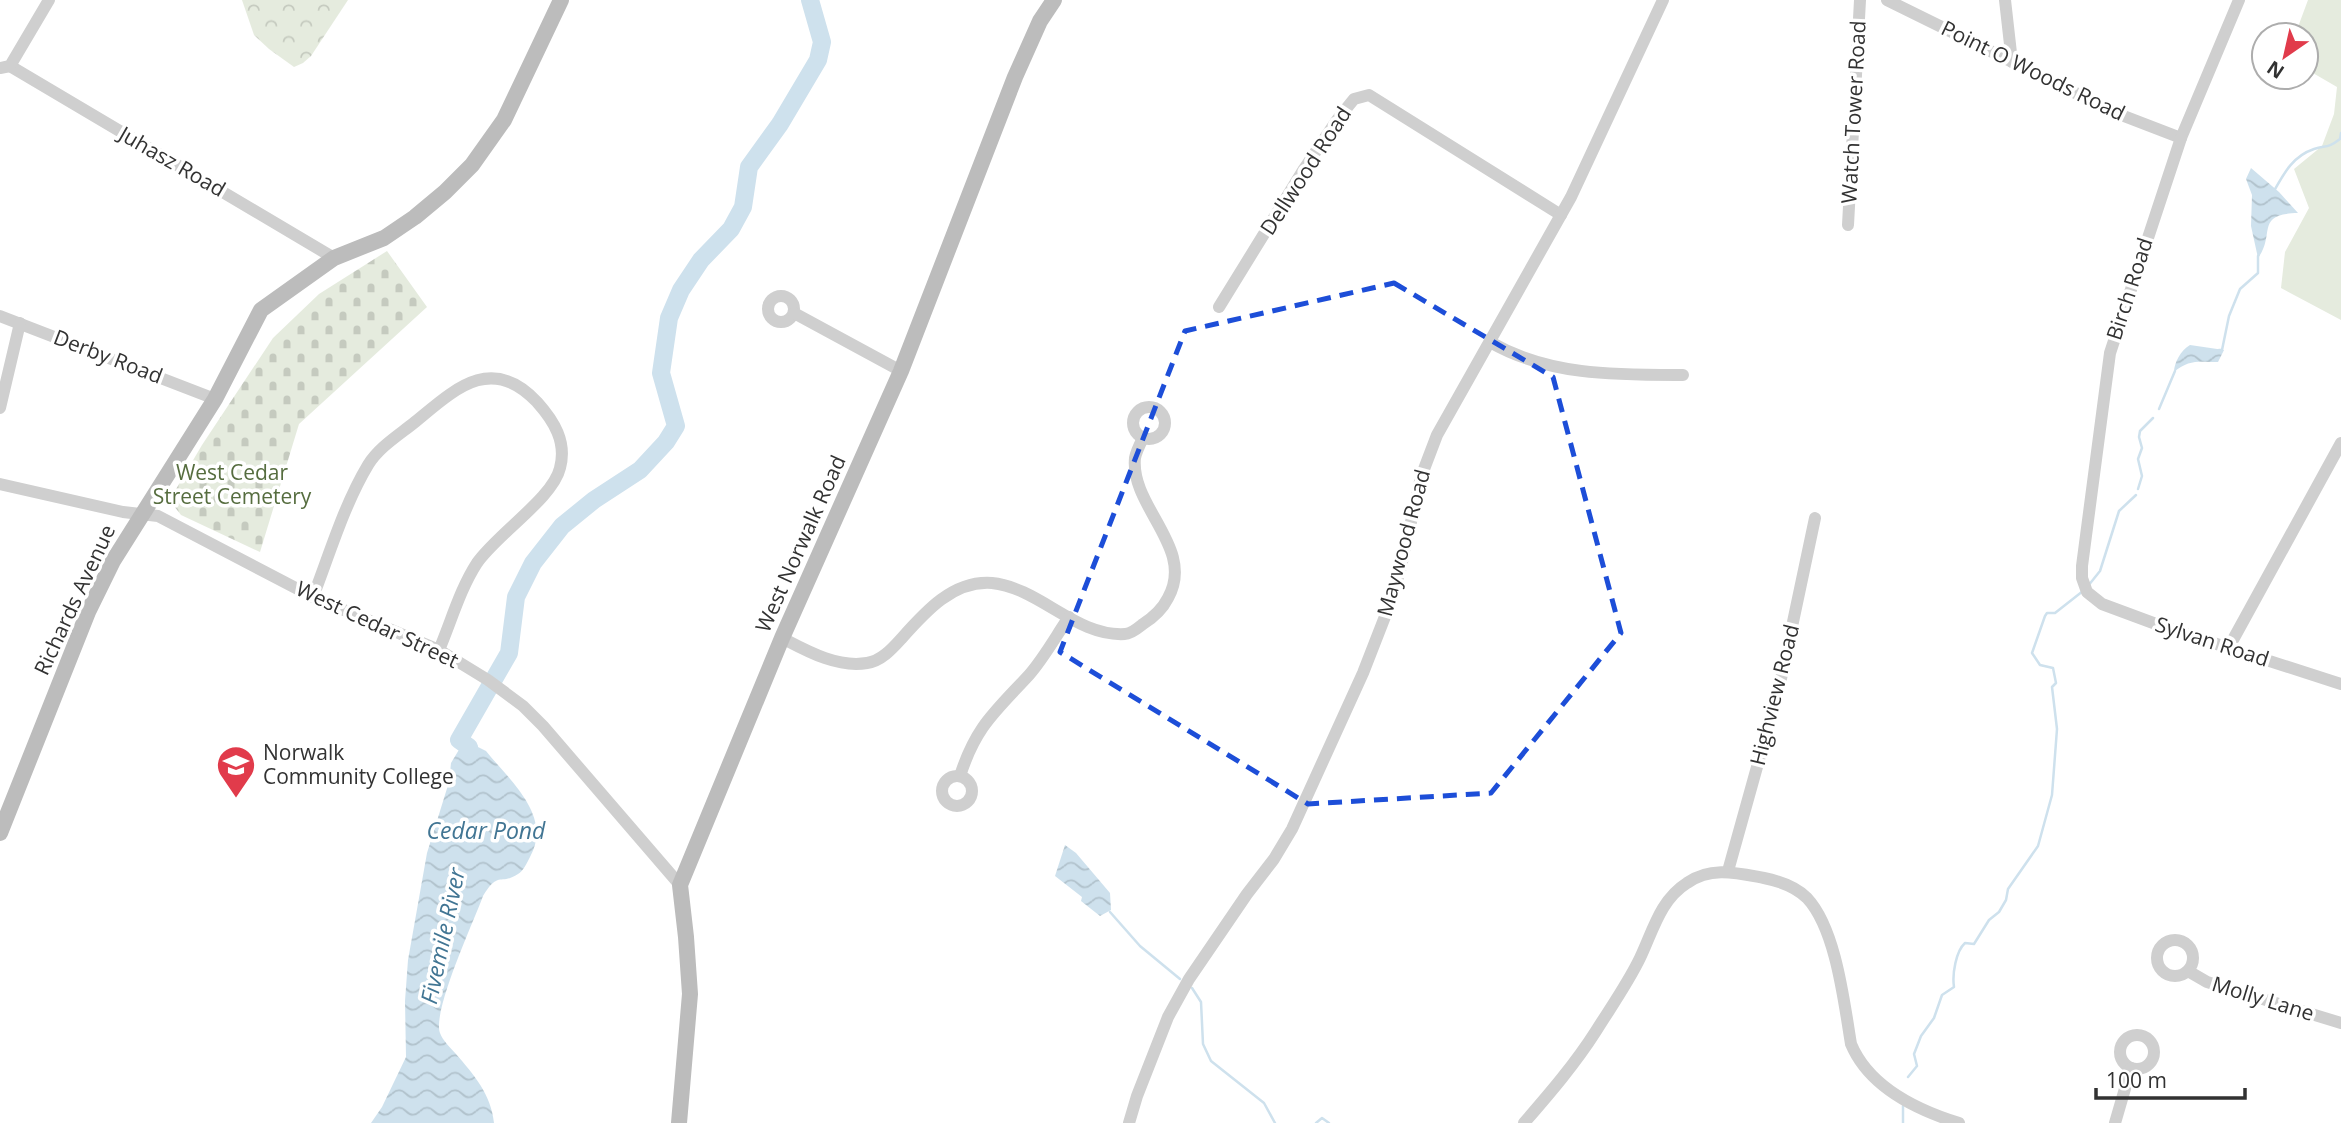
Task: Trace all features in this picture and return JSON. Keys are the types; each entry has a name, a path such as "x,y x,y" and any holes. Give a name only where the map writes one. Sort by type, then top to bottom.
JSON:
{"main road":[{"name":"Richards Avenue","path":"0,833 88,612 113,561 215,398 261,310 334,257 384,237 415,218 472,165 504,120 561,0"},
{"name":"West Norwalk Road","path":"679,1123 690,994 680,885 782,638 901,371 970,182 1040,21 1054,0"}],"street":[{"name":"Juhasz Road","path":"49,0 5,67 334,257"},
{"name":"Maywood Road","path":"1129,1123 1152,1055 1168,1017 1189,979 1274,859 1292,829 1363,673 1386,614 1400,571 1429,453 1445,418 1561,215 1663,0"},
{"name":"Watch Tower Road","path":"1848,225 1860,0"},
{"name":"Point O Woods Road","path":"1888,0 2116,113 2181,138"},
{"path":"2005,0 2012,62"},
{"name":"Birch Road","path":"2085,588 2082,566 2109,353 2181,138 2239,0"},
{"name":"Dellwood Road","path":"1219,307 1324,140 1354,99 1363,95 1369,95 1561,215"},
{"path":"794,313 901,371"},
{"name":"Derby Road","path":"0,316 215,398"},
{"path":"0,408 20,323"},
{"path":"1490,342 1507,352 1538,363 1567,369 1610,375 1683,375"},
{"path":"313,597 360,480 378,451 459,388 486,378 510,381 528,394 555,425 562,450 560,471 552,486 492,544 477,563 439,650"},
{"path":"782,638 810,652 843,663 869,663 887,654 942,597 967,585 992,583 1019,590 1101,632 1128,635 1156,616 1170,596 1174,575 1170,545 1146,503 1138,481 1135,458 1143,438"},
{"path":"2229,647 2341,443"},
{"name":"West Cedar Street","path":"0,484 124,512 158,516 313,597 439,650 494,684 523,706 680,885"},
{"name":"Highview Road","path":"1728,871 1779,688 1815,518"},
{"name":"Sylvan Road","path":"2085,588 2092,598 2113,608 2341,684"},
{"path":"960,776 972,742 985,723 1030,673 1069,617"},
{"path":"1524,1123 1577,1060 1597,1030 1639,959 1660,911 1671,896 1696,877 1728,871 1786,885 1807,899 1819,914 1829,936 1851,1044 1857,1059 1876,1080 1906,1100 1921,1109 1959,1123"},
{"name":"Molly Lane","path":"2188,971 2207,982 2341,1023"},
{"path":"2115,1123 2131,1068"}],"highlighted area":[{"path":"1394,283 1553,377 1621,633 1491,793 1308,804 1060,652 1185,331"}],"green space":[{"path":"242,0 348,0 311,56 294,67 254,35"},
{"path":"2308,0 2341,0 2341,320 2281,288 2285,252 2309,208 2294,169 2322,146 2334,114 2337,87 2320,77 2320,21 2300,21"},
{"name":"West Cedar Street Cemetery","path":"387,251 427,307 299,424 260,552 181,515 174,506 172,496 202,445 273,338 319,294"}],"water":[{"path":"2251,168 2298,213 2284,214 2271,221 2258,258 2251,226 2252,195 2246,179"},
{"path":"2190,345 2224,350 2218,362 2190,363 2174,372 2179,357"},
{"name":"Cedar Pond","path":"478,747 486,751 517,787 533,813 536,827 536,842 520,873 496,881 483,896 448,987 439,1022 443,1039 475,1077 485,1094 494,1123 371,1123 382,1107 406,1057 405,1001 408,960 427,853 449,782 451,763 460,748"},
{"path":"1065,845 1076,853 1110,893 1111,910 1100,916 1081,901 1082,897 1055,876"}],"waterway":[{"name":"Fivemile River","path":"469,747 459,740 509,653 516,597 533,563 562,526 594,500 640,470 666,442 676,426 661,373 669,318 681,290 701,260 731,229 743,207 749,167 780,124 818,60 822,42 810,0"},
{"path":"2274,191 2300,156 2329,146 2340,139 2341,133"},
{"path":"2219,350 2222,350 2229,316 2240,289 2258,273 2258,256"},
{"path":"2159,409 2175,371"},
{"path":"2138,489 2142,476 2138,459 2142,448 2140,431 2153,418"},
{"path":"2088,586 2100,571 2119,511 2136,495"},
{"path":"1908,1077 1917,1066 1914,1054 1921,1036 1934,1018 1942,995 1954,987 1955,963 1959,951 1965,943 1974,944 1989,920 1999,912 2006,900 2008,889 2038,846 2052,795 2057,729 2052,687 2056,683 2053,668 2040,665 2032,653 2047,613 2055,613 2083,591"},
{"path":"1110,912 1140,946 1180,979"},
{"path":"1192,988 1201,1002 1203,1044 1211,1061 1264,1103 1275,1123"},
{"path":"1903,1106 1903,1123"},
{"path":"1316,1123 1322,1118 1329,1123"}],"place":[{"name":"Norwalk Community College","path":"236,799"}]}
